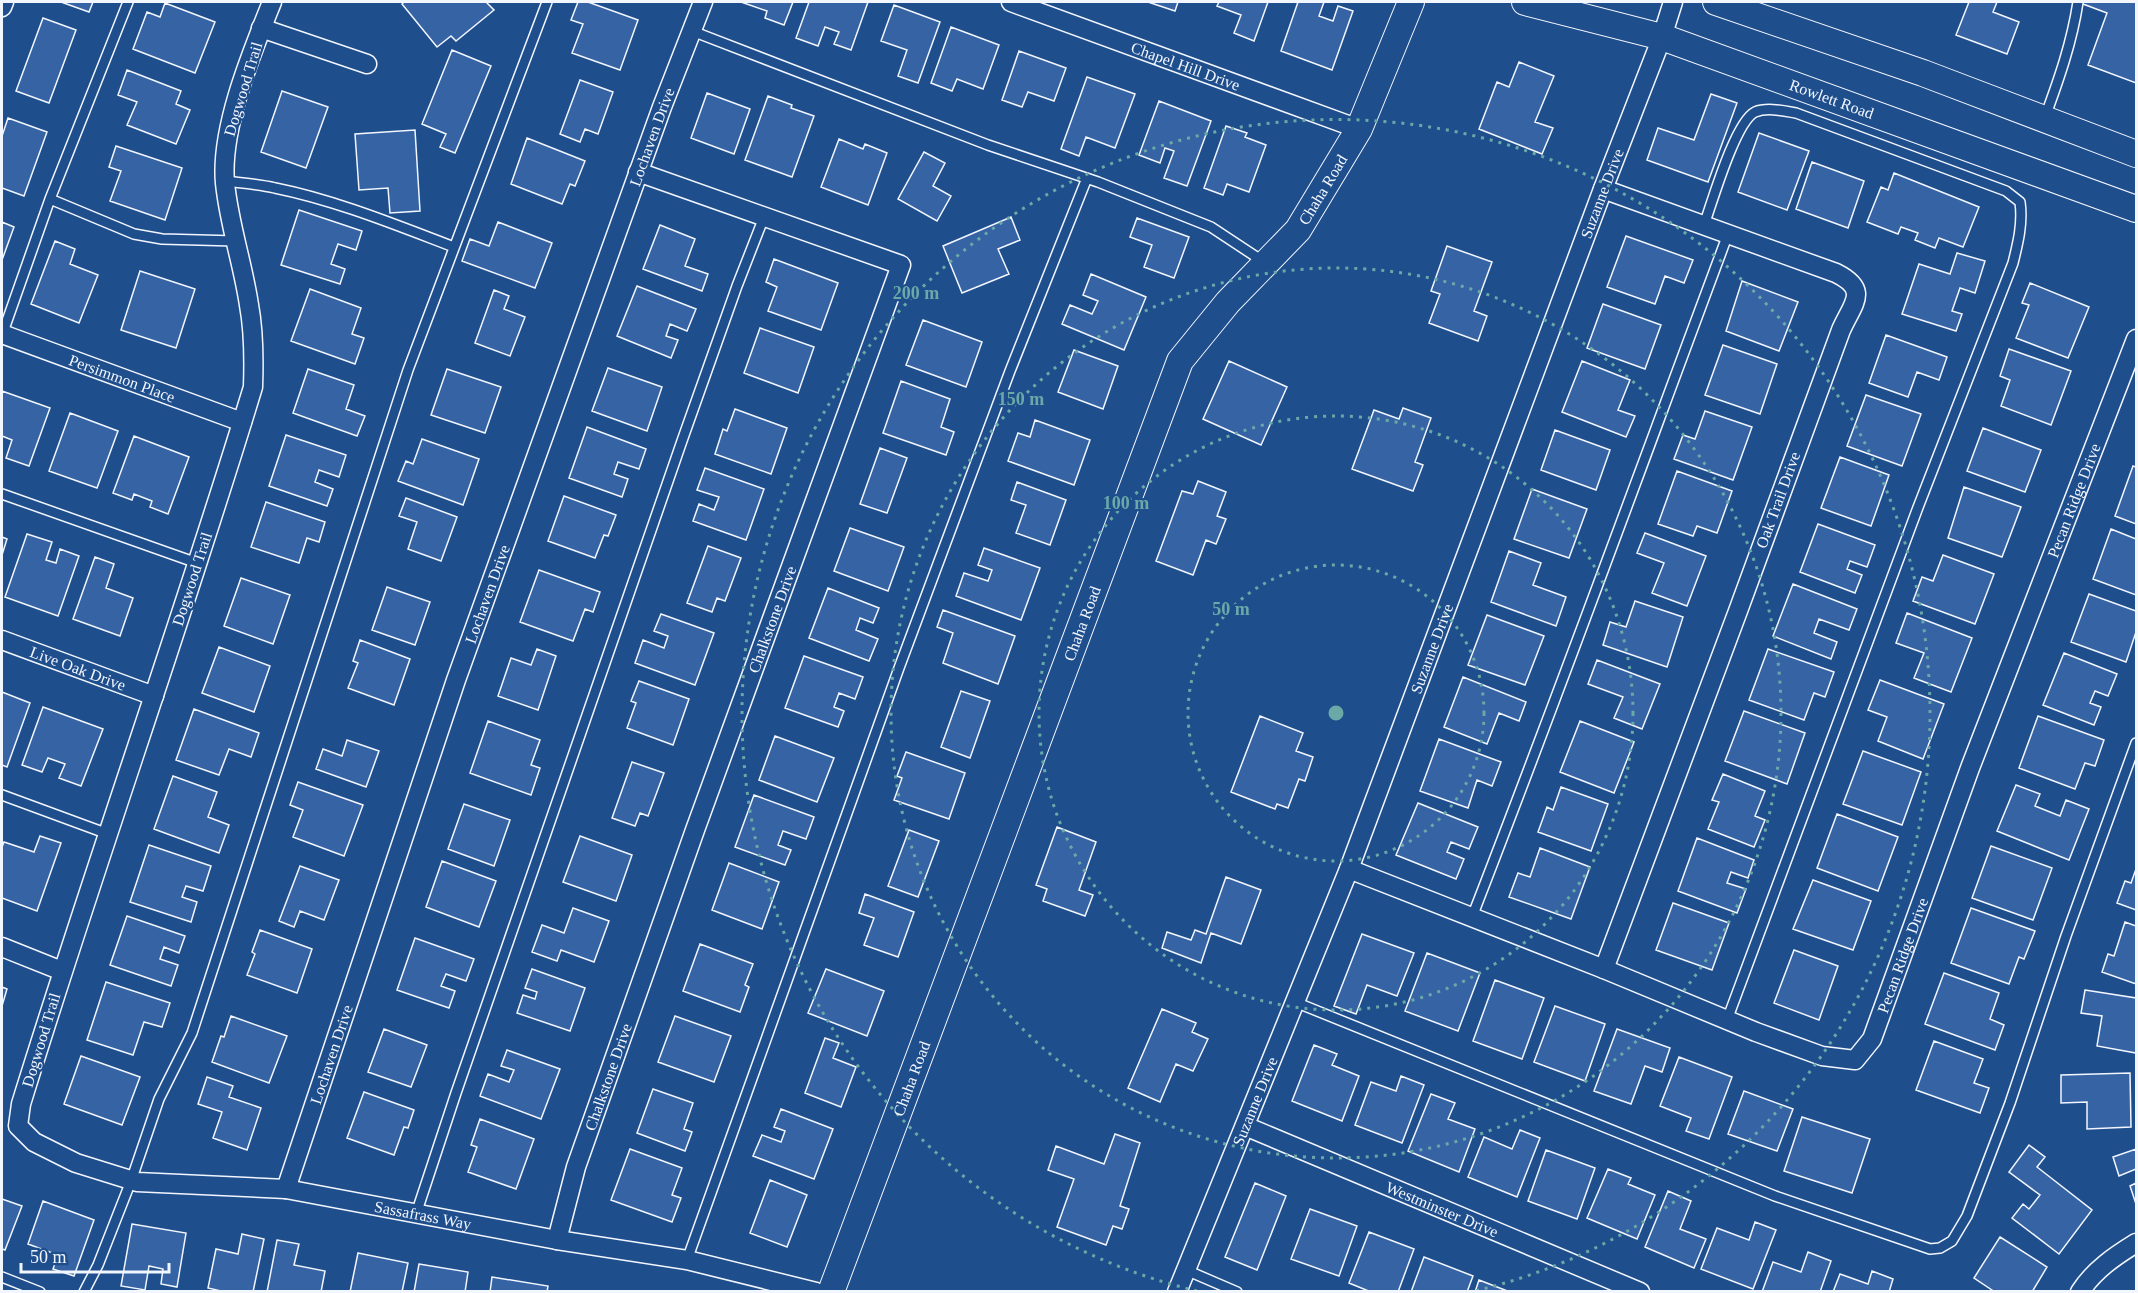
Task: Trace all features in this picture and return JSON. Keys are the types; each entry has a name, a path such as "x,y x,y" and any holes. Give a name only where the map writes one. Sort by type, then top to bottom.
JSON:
{"street":[{"path":"2,7 4,2"},
{"name":"Dogwood Trail","path":"34,1142 18,1126 21,1104 62,971 154,696 253,387 255,353 249,305 225,181 227,140 238,95 272,2"},
{"name":"Lochaven Drive","path":"286,1190 456,680 638,172 703,2"},
{"name":"Chapel Hill Drive","path":"1011,2 1359,129"},
{"name":"Chaha Road","path":"831,1292 1180,361 1228,302 1298,231 1359,129 1411,2"},
{"name":"Rowlett Road","path":"1525,2 1662,37 2136,209"},
{"name":"Suzanne Drive","path":"1177,1292 1349,869 1662,37 1673,2"},
{"path":"1716,2 1923,73 2136,154"},
{"path":"261,28 367,64"},
{"name":"Chalkstone Drive","path":"557,1240 576,1167 695,830 901,265 638,172"},
{"name":"Oak Trail Drive","path":"1604,189 1850,280 1856,287 1856,298 1840,330 1604,969"},
{"name":"Persimmon Place","path":"2,334 242,422"},
{"name":"Pecan Ridge Drive","path":"1349,869 1822,1056 1855,1060 1872,1039 1970,768 2136,339"},
{"name":"Live Oak Drive","path":"2,640 154,696"},
{"path":"2,947 62,971"},
{"name":"Westminster Drive","path":"1245,1126 1640,1292"},
{"name":"Sassafrass Way","path":"34,1142 76,1163 131,1180 286,1190 557,1240 687,1260 816,1292"},
{"path":"2080,1292 2086,1282 2112,1257 2136,1243"}],"lane":[{"path":"2,334 50,199 128,2"},
{"path":"84,1292 98,1265 159,1099 192,1033 408,370 547,2"},
{"path":"2044,119 2065,62 2078,2"},
{"path":"692,31 988,145 1088,178 1212,227 1266,264"},
{"path":"1704,225 1734,141 1746,119 1756,112 1773,110 1796,113 2006,192 2020,202 2022,211 2020,235 2013,263 1917,510 1727,1020"},
{"path":"687,1260 912,635 1010,371 1088,178"},
{"path":"225,181 274,187 305,195 454,247"},
{"path":"50,199 134,234 162,239 236,241"},
{"path":"417,1214 467,1060 671,472 764,217"},
{"path":"1472,917 1530,768 1728,234"},
{"path":"2,494 197,563"},
{"path":"1295,1002 1775,1196 1929,1249 1940,1248 1952,1241 1967,1216 2010,1103 2066,936 2136,742"},
{"path":"2,795 108,834"},
{"path":"1186,1270 1238,1292"},
{"path":"2,1277 40,1292"}],"building":[{"path":"61,2 93,2 89,12"},
{"path":"404,2 486,2 494,10 456,41 451,36 437,47 402,4"},
{"path":"578,2 588,2 638,20 620,70 572,53 583,24 571,20"},
{"path":"741,2 793,2 784,25 765,18 767,11"},
{"path":"809,2 868,2 851,50 834,44 839,32 825,27 818,46 796,38"},
{"path":"1148,2 1178,2 1175,11"},
{"path":"1219,2 1268,2 1254,41 1234,33 1241,15 1217,6"},
{"path":"1298,2 1324,2 1319,16 1333,21 1338,6 1353,11 1332,70 1281,51"},
{"path":"1969,2 1997,2 1993,12 2019,22 2007,54 1956,35"},
{"path":"2084,2 2136,2 2136,83 2088,65 2107,13 2083,4"},
{"path":"165,3 215,22 195,73 133,49 147,12 160,17"},
{"path":"894,5 940,22 918,83 898,76 907,50 881,41"},
{"path":"43,18 76,30 49,103 16,91"},
{"path":"951,27 999,45 983,89 957,79 952,91 931,83"},
{"path":"452,50 491,66 455,153 440,147 446,134 422,124"},
{"path":"1019,51 1066,68 1054,101 1028,92 1022,107 1002,100"},
{"path":"1519,62 1554,76 1535,122 1553,128 1542,154 1479,129 1497,82 1509,87"},
{"path":"127,70 181,91 176,104 190,110 176,144 127,125 137,102 118,95"},
{"path":"1087,77 1135,94 1115,148 1086,137 1079,156 1061,149"},
{"path":"580,80 613,92 598,134 585,129 580,142 560,134"},
{"path":"282,91 328,107 306,168 261,152"},
{"path":"707,93 750,109 734,154 691,138"},
{"path":"1711,94 1737,103 1708,182 1647,160 1658,128 1694,140"},
{"path":"768,96 792,105 791,108 814,116 792,177 745,160"},
{"path":"1159,101 1211,121 1187,186 1164,178 1174,151 1165,148 1160,163 1139,155"},
{"path":"8,118 47,132 24,196 2,188 2,136"},
{"path":"1226,126 1247,133 1245,137 1266,145 1249,192 1227,184 1223,195 1204,188"},
{"path":"415,130 420,211 390,213 388,188 359,190 355,134"},
{"path":"1759,133 1809,151 1787,210 1738,192"},
{"path":"527,138 585,161 575,186 570,184 562,204 511,184"},
{"path":"839,139 863,149 865,144 887,153 868,205 821,187"},
{"path":"116,146 182,168 165,220 110,201 121,171 109,167"},
{"path":"924,152 945,163 933,186 951,196 937,221 898,199"},
{"path":"1812,162 1864,181 1848,228 1796,209"},
{"path":"1894,173 1979,207 1963,247 1939,238 1935,248 1915,240 1918,233 1901,227 1898,234 1867,222 1881,187 1888,190"},
{"path":"299,210 362,231 356,250 338,244 331,264 345,269 340,284 281,265"},
{"path":"1011,217 1020,240 998,249 1009,274 962,293 943,246"},
{"path":"1137,218 1189,237 1174,278 1144,267 1152,245 1130,237"},
{"path":"2,222 14,227 2,260"},
{"path":"498,222 552,243 535,288 462,261 470,239 489,246"},
{"path":"660,225 695,239 685,266 708,274 702,291 643,269"},
{"path":"1626,236 1693,260 1684,283 1665,276 1655,304 1607,287"},
{"path":"55,241 75,249 70,264 98,275 79,323 31,304"},
{"path":"1447,246 1492,262 1474,311 1487,316 1478,341 1429,323 1440,294 1431,291"},
{"path":"1957,253 1985,261 1975,293 1960,288 1952,311 1962,314 1956,331 1902,314 1919,264 1950,274"},
{"path":"774,259 838,283 821,330 768,311 777,287 766,282"},
{"path":"140,271 195,289 176,348 121,330"},
{"path":"1091,274 1146,297 1124,350 1062,324 1070,305 1092,314 1098,301 1083,295"},
{"path":"1742,281 1798,302 1779,351 1726,331"},
{"path":"2030,283 2089,307 2068,358 2016,338 2029,305 2022,303"},
{"path":"637,286 696,309 687,331 670,324 666,336 678,340 671,358 617,336"},
{"path":"310,289 361,308 352,334 364,338 355,364 291,341"},
{"path":"494,290 509,296 504,309 525,317 510,356 475,343"},
{"path":"1603,304 1661,325 1645,369 1587,348"},
{"path":"923,320 982,342 966,387 906,365"},
{"path":"760,328 814,347 798,393 744,373"},
{"path":"1886,335 1947,357 1939,380 1917,372 1908,397 1869,383"},
{"path":"1723,345 1777,364 1760,414 1705,395"},
{"path":"2009,349 2071,371 2051,425 2001,406 2010,380 2000,376"},
{"path":"1074,350 1118,366 1103,409 1058,392"},
{"path":"1229,361 1287,387 1261,445 1203,419"},
{"path":"1582,361 1630,380 1618,410 1635,416 1626,437 1562,412"},
{"path":"608,368 662,387 647,431 592,411"},
{"path":"308,369 354,385 346,409 365,416 357,436 293,413"},
{"path":"447,369 501,387 485,433 431,415"},
{"path":"901,381 950,399 941,427 954,432 946,455 883,433"},
{"path":"2,391 50,408 29,466 6,458 12,440 2,436"},
{"path":"1866,395 1921,414 1902,466 1847,446"},
{"path":"1403,408 1431,418 1415,462 1423,465 1413,491 1352,469 1374,410 1399,419"},
{"path":"735,409 787,428 771,474 715,454 723,429 727,431"},
{"path":"1705,411 1752,427 1733,480 1674,459 1683,435 1695,439"},
{"path":"70,413 118,431 97,488 49,471"},
{"path":"1035,420 1090,440 1074,485 1008,461 1018,433 1030,437"},
{"path":"587,427 646,449 639,469 618,462 614,474 628,479 622,497 569,478"},
{"path":"1983,428 2041,450 2025,492 1967,471"},
{"path":"1555,430 1610,450 1596,490 1541,470"},
{"path":"286,435 346,455 339,477 319,470 315,482 333,489 327,506 269,486"},
{"path":"134,436 189,457 168,514 150,507 152,501 134,494 132,500 113,493"},
{"path":"422,439 479,459 463,505 398,481 406,461 413,464"},
{"path":"880,448 907,458 887,513 860,504"},
{"path":"1840,457 1889,475 1871,526 1821,508"},
{"path":"2133,466 2136,467 2136,524 2115,516"},
{"path":"705,468 764,489 746,540 693,521 699,504 714,510 719,497 697,490"},
{"path":"1677,471 1732,491 1717,533 1697,526 1693,536 1658,524"},
{"path":"1198,481 1226,492 1217,516 1226,519 1216,544 1206,540 1193,575 1156,561 1182,491 1193,494"},
{"path":"1017,482 1066,500 1050,545 1016,533 1026,505 1011,500"},
{"path":"1964,487 2021,507 2002,557 1948,538"},
{"path":"1532,489 1587,509 1569,558 1514,539"},
{"path":"564,496 616,515 608,536 604,535 595,558 548,541"},
{"path":"406,498 457,517 441,561 408,549 417,522 399,516"},
{"path":"266,502 325,522 319,542 307,538 299,563 251,547"},
{"path":"1818,524 1875,545 1867,567 1850,561 1847,569 1862,575 1855,593 1800,572"},
{"path":"850,528 904,547 888,591 834,571"},
{"path":"2111,529 2136,539 2136,595 2093,579"},
{"path":"1645,533 1706,556 1687,606 1652,593 1664,563 1637,553"},
{"path":"27,534 52,542 46,560 56,563 60,549 79,556 58,616 5,597"},
{"path":"2,537 7,539 2,555"},
{"path":"708,546 741,558 725,601 717,598 712,612 687,603"},
{"path":"984,548 1040,568 1021,620 956,596 964,573 988,581 992,570 978,565"},
{"path":"1509,551 1541,563 1533,585 1566,597 1556,626 1491,602"},
{"path":"1943,555 1994,574 1975,624 1913,601 1922,577 1933,581"},
{"path":"95,557 114,564 106,588 133,598 120,636 73,619"},
{"path":"539,570 600,592 593,612 585,609 573,641 520,622"},
{"path":"241,578 290,595 273,644 224,626"},
{"path":"1793,584 1857,609 1849,630 1819,619 1814,633 1837,642 1831,659 1773,636"},
{"path":"387,587 430,602 415,645 372,630"},
{"path":"828,588 879,608 873,623 860,618 856,630 878,639 869,661 809,638"},
{"path":"2089,594 2136,611 2136,632 2126,662 2071,642"},
{"path":"1635,601 1683,617 1667,667 1603,645 1610,622 1626,627"},
{"path":"943,610 1015,636 998,684 943,663 953,633 937,627"},
{"path":"1907,613 1972,638 1951,692 1914,678 1924,653 1896,643"},
{"path":"661,614 714,633 695,685 635,663 643,640 664,648 668,636 654,631"},
{"path":"1487,615 1544,636 1525,685 1468,665"},
{"path":"360,640 410,659 394,705 348,688 358,663 353,661"},
{"path":"219,647 270,666 254,712 202,693"},
{"path":"537,649 556,656 538,710 498,696 511,658 531,665"},
{"path":"1768,649 1834,672 1825,697 1814,693 1804,720 1749,700"},
{"path":"2064,653 2117,674 2108,696 2095,691 2090,703 2101,707 2094,725 2043,705"},
{"path":"804,656 863,677 855,699 839,693 834,707 844,711 838,727 785,708"},
{"path":"1597,660 1660,684 1642,729 1614,718 1623,697 1588,684"},
{"path":"1463,677 1526,702 1519,721 1499,713 1487,744 1444,727"},
{"path":"1880,680 1944,704 1923,759 1878,741 1887,717 1868,710"},
{"path":"639,681 689,699 673,745 627,728 636,703 631,701"},
{"path":"961,691 990,701 970,758 941,747"},
{"path":"2,692 30,703 7,767 2,765"},
{"path":"43,707 103,729 81,786 59,778 65,764 48,758 42,772 22,765"},
{"path":"194,709 259,733 251,757 229,749 219,775 176,760"},
{"path":"1744,711 1805,733 1787,784 1725,761"},
{"path":"1260,716 1303,733 1296,751 1313,757 1305,781 1299,779 1288,808 1277,804 1275,809 1231,792"},
{"path":"2038,716 2104,740 2095,766 2085,763 2075,789 2019,768"},
{"path":"488,721 540,740 531,765 540,768 531,795 470,773"},
{"path":"1580,721 1634,742 1614,793 1560,772"},
{"path":"775,736 834,758 817,802 759,780"},
{"path":"1439,739 1501,762 1492,786 1477,780 1468,808 1420,791"},
{"path":"347,740 379,751 366,787 316,769 323,749 342,756"},
{"path":"1863,751 1921,772 1902,825 1843,804"},
{"path":"906,752 965,773 949,819 894,800 902,778 897,776"},
{"path":"632,762 664,773 648,816 640,813 635,826 612,818"},
{"path":"1723,774 1765,791 1755,816 1765,820 1754,847 1708,829 1719,802 1712,800"},
{"path":"173,776 217,792 208,817 229,825 219,853 154,829"},
{"path":"298,782 363,805 344,856 293,837 303,810 290,805"},
{"path":"2016,785 2040,794 2035,806 2060,816 2066,800 2089,809 2069,860 1997,831"},
{"path":"1561,787 1608,804 1591,851 1538,832 1547,807 1553,810"},
{"path":"754,795 814,817 806,839 783,831 778,845 791,850 785,865 735,847"},
{"path":"1418,803 1478,827 1469,849 1451,842 1447,852 1464,859 1456,879 1396,855"},
{"path":"464,804 510,820 494,866 448,849"},
{"path":"1837,814 1898,837 1878,891 1817,868"},
{"path":"1057,827 1096,842 1079,890 1093,895 1085,916 1043,901 1047,889 1036,885"},
{"path":"909,830 939,841 918,897 888,886"},
{"path":"40,836 61,843 37,911 2,898 2,847 4,842 34,852"},
{"path":"580,836 632,855 616,901 563,882"},
{"path":"1697,838 1754,860 1748,878 1731,872 1727,883 1746,889 1737,913 1678,891"},
{"path":"149,845 211,866 203,891 186,886 182,897 197,902 191,922 130,902"},
{"path":"1991,846 2052,868 2033,920 1972,898"},
{"path":"1540,848 1590,867 1571,919 1509,897 1518,873 1530,877"},
{"path":"442,861 496,881 479,927 426,907"},
{"path":"729,863 779,882 762,929 712,910"},
{"path":"300,866 339,880 324,920 300,911 294,927 279,921"},
{"path":"2136,869 2136,910 2117,903 2125,881 2131,883"},
{"path":"1226,877 1261,890 1241,944 1211,933 1201,963 1162,948 1167,932 1191,940 1195,930 1206,934"},
{"path":"1813,880 1871,901 1853,950 1793,929"},
{"path":"865,894 914,912 898,957 864,945 874,918 859,913"},
{"path":"1673,903 1729,923 1712,970 1656,950"},
{"path":"573,908 609,921 594,962 561,950 557,961 532,952 542,925 564,933"},
{"path":"1971,908 2035,931 2024,959 2019,957 2009,984 1951,963"},
{"path":"127,916 185,936 179,953 164,947 160,959 178,965 171,986 110,965"},
{"path":"2125,922 2136,926 2136,984 2102,972 2108,954 2114,956"},
{"path":"260,930 312,949 297,993 247,975 255,954 252,952"},
{"path":"1362,934 1414,953 1397,996 1367,985 1356,1014 1334,1006"},
{"path":"415,938 474,959 466,981 446,974 441,986 455,991 449,1008 397,990"},
{"path":"700,944 753,964 745,985 749,987 740,1012 683,991"},
{"path":"1794,950 1838,966 1819,1020 1774,1003"},
{"path":"1427,953 1480,973 1458,1031 1405,1011"},
{"path":"532,969 585,988 570,1031 517,1013 523,995 535,999 537,992 525,988"},
{"path":"826,969 884,991 867,1036 808,1013"},
{"path":"1944,973 1999,993 1990,1019 2004,1025 1995,1050 1925,1024"},
{"path":"1495,980 1544,998 1522,1059 1473,1041"},
{"path":"106,982 170,1003 162,1027 144,1022 133,1055 87,1040"},
{"path":"2,987 7,989 2,1006"},
{"path":"2085,990 2136,998 2136,1053 2097,1046 2102,1016 2081,1013"},
{"path":"1555,1006 1605,1024 1585,1081 1534,1062"},
{"path":"1162,1009 1196,1023 1192,1032 1208,1039 1193,1071 1176,1064 1160,1102 1128,1088"},
{"path":"231,1016 287,1036 269,1083 212,1062"},
{"path":"675,1016 731,1036 714,1082 658,1062"},
{"path":"384,1029 427,1045 411,1087 368,1072"},
{"path":"1617,1029 1670,1048 1662,1072 1645,1066 1631,1104 1594,1091"},
{"path":"825,1038 839,1043 833,1058 856,1067 841,1107 805,1093"},
{"path":"1934,1041 1983,1059 1974,1083 1989,1088 1980,1113 1916,1090"},
{"path":"1314,1045 1337,1054 1332,1065 1359,1076 1342,1121 1292,1101"},
{"path":"507,1050 560,1069 541,1119 480,1096 488,1074 509,1082 514,1070 501,1066"},
{"path":"81,1056 140,1077 122,1125 64,1104"},
{"path":"1679,1057 1732,1077 1709,1139 1686,1131 1691,1118 1660,1106"},
{"path":"2130,1073 2131,1127 2087,1129 2087,1102 2061,1103 2061,1075"},
{"path":"1401,1076 1424,1085 1402,1143 1355,1125 1371,1082 1396,1091"},
{"path":"207,1077 233,1086 229,1097 261,1108 247,1150 213,1138 222,1112 198,1104"},
{"path":"653,1089 693,1103 684,1129 692,1132 685,1151 637,1133"},
{"path":"1744,1091 1793,1109 1777,1151 1728,1134"},
{"path":"364,1092 414,1110 408,1128 404,1127 394,1155 347,1138"},
{"path":"1431,1094 1455,1103 1448,1119 1475,1129 1459,1172 1408,1151"},
{"path":"781,1109 833,1129 814,1179 753,1156 762,1135 781,1142 785,1131 774,1127"},
{"path":"1802,1117 1870,1139 1852,1193 1784,1171"},
{"path":"480,1119 534,1139 516,1189 468,1172 477,1147 471,1145"},
{"path":"1520,1130 1540,1138 1517,1197 1468,1177 1484,1137 1512,1149"},
{"path":"1115,1134 1140,1143 1120,1206 1129,1209 1122,1229 1113,1226 1106,1245 1057,1227 1074,1179 1048,1170 1056,1146 1104,1164"},
{"path":"2029,1145 2045,1157 2037,1167 2092,1210 2059,1254 2012,1218 2023,1204 2029,1209 2040,1195 2009,1172"},
{"path":"630,1149 682,1168 672,1195 681,1198 672,1222 611,1200"},
{"path":"2136,1149 2136,1169 2119,1176 2113,1157"},
{"path":"1546,1150 1595,1168 1577,1219 1528,1201"},
{"path":"1608,1169 1631,1178 1628,1184 1655,1195 1637,1239 1587,1218"},
{"path":"770,1180 807,1195 787,1247 750,1233"},
{"path":"1255,1183 1286,1196 1257,1270 1225,1257"},
{"path":"2136,1183 2136,1204 2130,1186"},
{"path":"1668,1191 1691,1201 1680,1229 1706,1239 1694,1268 1645,1247"},
{"path":"2,1199 22,1206 5,1250 2,1249"},
{"path":"43,1201 94,1220 74,1276 53,1269 58,1255 28,1244"},
{"path":"1310,1209 1357,1226 1339,1276 1291,1259"},
{"path":"1755,1222 1776,1230 1753,1289 1701,1269 1717,1228 1749,1240"},
{"path":"132,1224 186,1233 177,1287 161,1284 163,1269 149,1266 145,1290 121,1286"},
{"path":"1369,1232 1414,1249 1398,1292 1371,1292 1349,1283"},
{"path":"242,1234 264,1239 253,1292 225,1292 208,1288 216,1249 238,1254"},
{"path":"2000,1237 2047,1267 2032,1292 1995,1292 1974,1278"},
{"path":"277,1240 299,1244 294,1265 325,1271 321,1292 267,1292"},
{"path":"1808,1252 1831,1261 1820,1292 1762,1292 1773,1262 1801,1272"},
{"path":"358,1253 408,1263 402,1292 350,1292"},
{"path":"1424,1257 1473,1276 1467,1292 1411,1292"},
{"path":"419,1264 468,1272 465,1292 414,1292"},
{"path":"1872,1271 1893,1279 1889,1292 1833,1292 1840,1274 1868,1284"},
{"path":"492,1277 548,1286 547,1292 490,1292"},
{"path":"1479,1280 1510,1292 1475,1292"}]}
